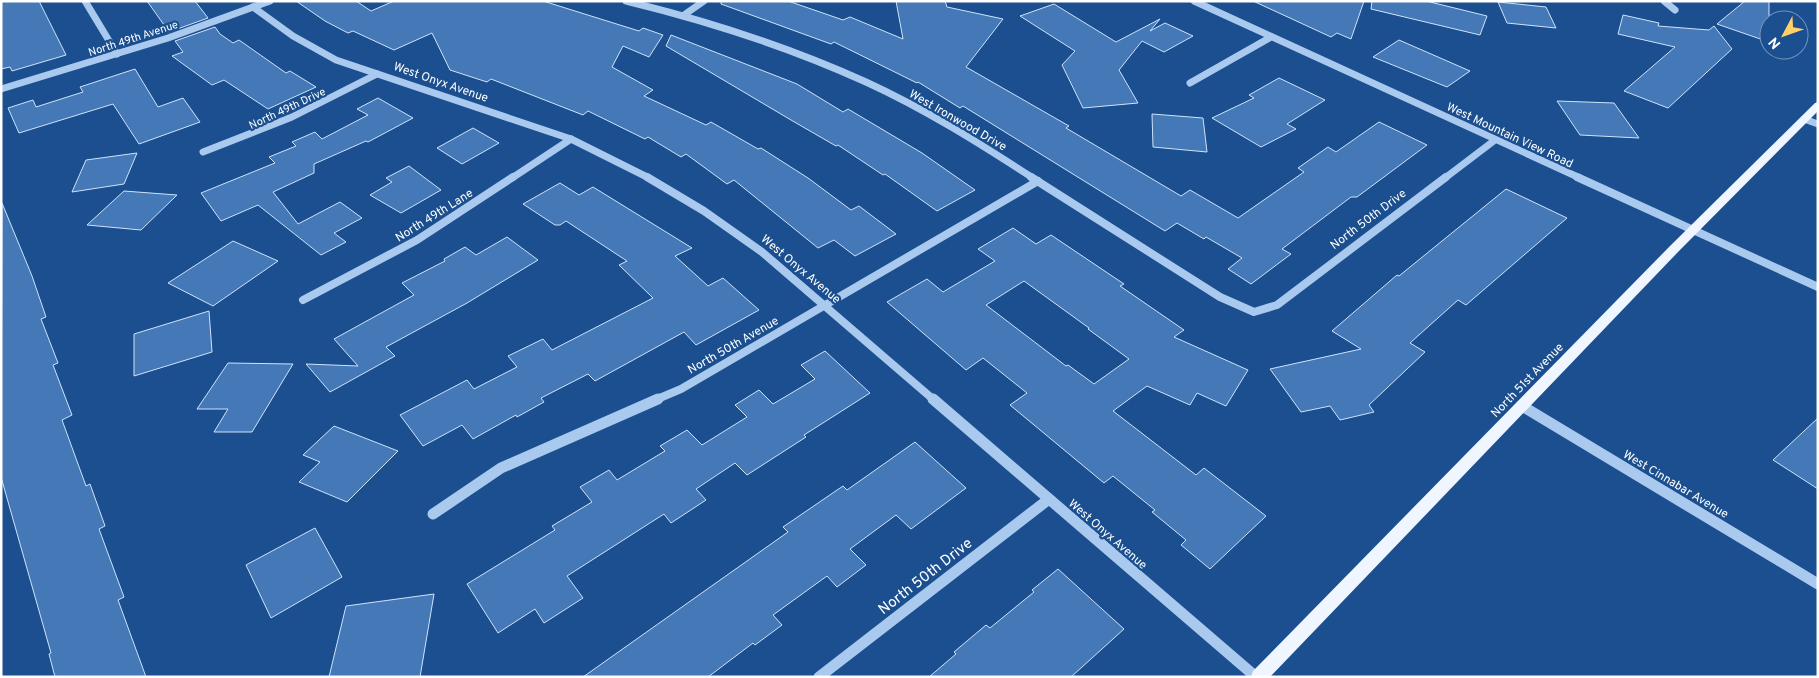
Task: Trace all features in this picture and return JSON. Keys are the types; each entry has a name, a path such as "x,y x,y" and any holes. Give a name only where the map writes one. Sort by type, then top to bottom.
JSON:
{"main road":[{"name":"North 51st Avenue","path":"1257,677 1693,230 1818,105"}],"street":[{"path":"85,1 117,54"},
{"name":"North 49th Avenue","path":"1,89 117,54 270,1"},
{"name":"West Ironwood Drive","path":"626,1 684,15 774,45 866,82 934,117 1220,297 1254,312"},
{"path":"684,15 704,1"},
{"name":"West Mountain View Road","path":"1194,1 1818,287"},
{"path":"1664,1 1675,10"},
{"name":"West Onyx Avenue","path":"253,7 269,21 304,44 336,60 571,139 636,170 704,211 762,252 825,305 1257,677"},
{"path":"1190,83 1271,37"},
{"name":"North 49th Drive","path":"203,152 243,139 293,118 377,74"},
{"path":"1804,119 1818,124"},
{"name":"North 49th Lane","path":"303,300 417,240 571,139"},
{"name":"North 50th Drive","path":"1254,312 1277,305 1495,140"},
{"name":"North 50th Avenue","path":"434,514 501,468 681,389 1038,181"},
{"name":"West Cinnabar Avenue","path":"1522,406 1818,584"},
{"name":"North 50th Drive","path":"819,677 1050,499"}],"building":[{"path":"1,1 39,1 66,55 12,71 10,67 1,69"},
{"path":"147,1 195,1 208,18 169,32"},
{"path":"296,1 356,1 371,11 394,1 543,1 639,31 643,28 663,35 649,57 623,46 612,67 653,90 644,96 706,125 711,122 758,149 761,148 808,178 851,210 859,206 896,234 855,256 834,240 818,248 734,180 727,184 686,154 681,157 648,137 645,139 588,111 583,115 491,79 487,82 450,70 432,33 394,50 353,31 348,33 325,21"},
{"path":"721,1 788,1 843,20 850,17 903,39 896,1 945,1 947,7 1003,19 966,67 1069,126 1066,128 1181,196 1190,190 1238,218 1304,172 1298,168 1328,147 1336,152 1379,122 1427,145 1357,197 1351,197 1282,249 1291,254 1251,284 1228,269 1242,258 1177,223 1165,231 963,106 960,108 918,82 834,42 831,44 721,4"},
{"path":"1253,1 1364,1 1351,39 1337,33 1331,37"},
{"path":"1372,1 1426,1 1487,16 1480,35 1371,9"},
{"path":"1745,1 1769,1 1769,10 1759,10 1759,39 1717,24"},
{"path":"1498,2 1546,7 1556,28 1507,23"},
{"path":"1054,4 1116,42 1160,19 1150,31 1165,23 1193,36 1164,52 1142,41 1119,70 1138,103 1083,108 1062,65 1075,51 1020,16"},
{"path":"1623,15 1659,23 1658,26 1709,30 1714,26 1732,49 1668,108 1624,91 1675,47 1618,34"},
{"path":"215,27 220,34 233,43 239,40 286,73 290,71 316,87 268,109 224,80 212,85 172,56 183,52 175,41"},
{"path":"671,35 797,84 843,112 848,109 922,153 975,190 937,211 885,174 883,175 838,145 836,146 666,46"},
{"path":"1399,40 1470,71 1447,87 1373,57"},
{"path":"135,69 158,107 183,98 200,122 139,144 113,104 19,133 8,108 33,100 36,107 83,92 80,87"},
{"path":"1279,78 1325,100 1287,124 1296,129 1261,147 1212,118 1254,98 1249,95"},
{"path":"378,98 413,118 368,142 366,141 314,164 314,173 273,192 298,224 340,202 362,218 334,233 346,242 321,255 258,205 221,221 201,193 275,163 269,157 296,146 292,142 315,132 322,139 368,115 357,109"},
{"path":"1557,101 1614,103 1639,138 1580,135"},
{"path":"1152,114 1203,118 1207,152 1153,147"},
{"path":"473,128 499,143 462,164 437,148"},
{"path":"137,153 124,184 72,192 86,160"},
{"path":"409,166 441,190 401,213 370,195 392,182 386,178"},
{"path":"560,183 579,195 593,187 692,248 675,256 708,286 723,278 759,310 696,345 684,332 595,381 588,374 541,398 544,402 473,439 462,425 423,446 400,415 467,380 474,389 517,367 508,356 543,339 552,350 653,298 619,265 627,261 566,221 560,225 555,225 523,204"},
{"path":"1506,189 1567,218 1466,305 1458,300 1410,343 1425,352 1369,405 1374,412 1340,420 1330,406 1301,412 1270,369 1361,349 1332,331 1397,275 1399,276"},
{"path":"124,191 177,195 141,230 87,225"},
{"path":"2,203 32,276 46,317 41,319 58,363 53,365 72,415 62,420 86,486 90,484 105,526 99,529 124,597 118,600 146,677 55,677 49,654 51,653 1,477"},
{"path":"1013,228 1036,244 1051,235 1124,284 1120,286 1184,330 1174,337 1248,370 1226,406 1197,393 1190,405 1147,386 1113,411 1196,475 1204,468 1266,516 1210,569 1181,545 1186,540 1152,512 1155,510 1113,476 1104,483 1010,405 1027,393 983,358 966,370 887,302 927,279 943,292 995,261 978,249","holes":["1024,281 1129,359 1094,384 1068,365 1066,366 986,305"]},
{"path":"507,237 538,260 467,303 386,347 395,356 330,392 306,364 358,366 334,339 414,295 402,283 445,261 444,259 465,247 476,255"},
{"path":"233,241 278,261 213,306 168,283"},
{"path":"209,311 212,352 134,376 134,334"},
{"path":"825,351 870,393 804,435 806,437 747,475 735,463 696,489 706,500 671,523 664,514 567,576 583,598 544,623 535,609 498,633 467,584 555,530 552,526 592,502 580,487 609,470 617,480 665,451 660,446 687,430 702,445 747,417 735,405 759,390 773,404 815,379 801,365"},
{"path":"228,363 293,364 252,432 214,432 228,409 197,409"},
{"path":"1818,418 1818,489 1773,460"},
{"path":"334,426 398,451 347,502 299,482 320,462 303,455"},
{"path":"915,442 966,488 911,529 896,515 850,549 866,565 837,587 827,576 773,615 782,625 755,645 753,643 708,677 583,677 788,532 783,527 843,486 847,490"},
{"path":"315,528 342,577 271,618 246,565"},
{"path":"1058,569 1124,629 1071,677 929,677 956,654 954,652 986,625 990,628 1034,592 1032,590"},
{"path":"434,594 420,677 329,677 346,606"}]}
